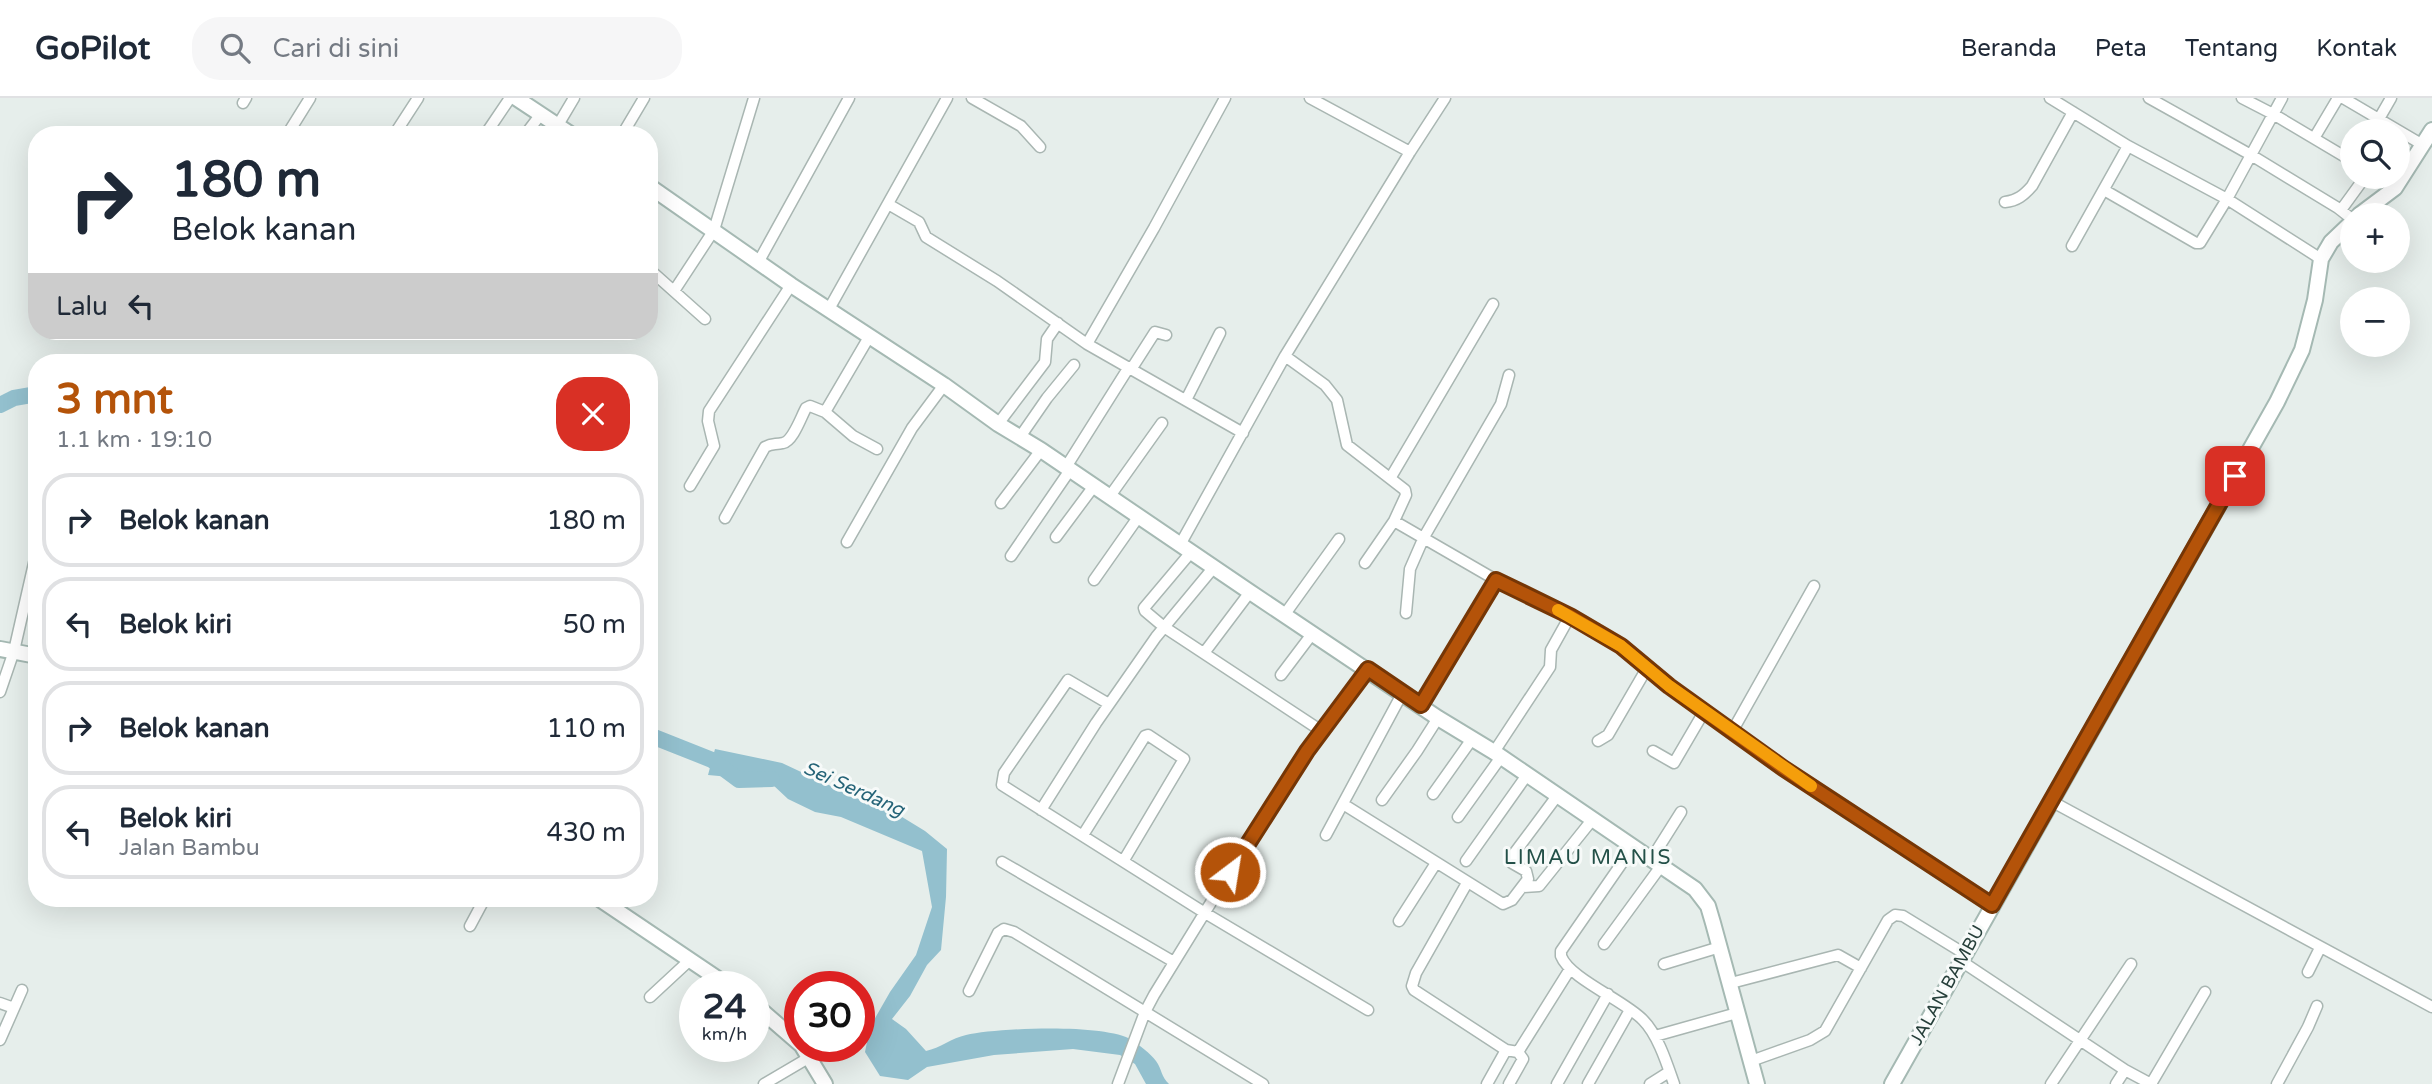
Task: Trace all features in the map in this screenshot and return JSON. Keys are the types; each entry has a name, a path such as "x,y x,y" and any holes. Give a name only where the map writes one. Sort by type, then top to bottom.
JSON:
{"main road":[{"path":"518,99 558,126"},
{"path":"2410,165 2432,131"},
{"path":"2375,203 2394,189"},
{"path":"658,191 791,285 1695,889 1708,906 1757,1084"},
{"name":"JALAN BAMBU","path":"1892,1084 2277,402 2302,350 2315,300 2321,259 2340,233"},
{"path":"7,650 28,654"},
{"path":"612,907 708,971"},
{"path":"770,1018 784,1031"},
{"path":"812,1062 825,1084"}],"street":[{"path":"293,126 310,98"},
{"path":"400,126 418,98"},
{"path":"567,126 574,98"},
{"path":"627,126 644,98"},
{"path":"674,291 715,230 754,98"},
{"path":"759,261 849,98"},
{"path":"829,310 947,98"},
{"path":"972,98 1021,126 1040,147"},
{"path":"1087,344 1225,98"},
{"path":"1310,98 1410,152"},
{"path":"1321,730 1164,627 1144,610 1186,547 1285,356 1445,98"},
{"path":"2050,98 2070,106 2128,146 2227,199 2321,259"},
{"path":"2149,98 2340,209"},
{"path":"2242,98 2340,154"},
{"path":"2104,190 2196,243 2203,241 2282,98"},
{"path":"2316,135 2341,98 2379,119 2391,98"},
{"path":"493,126 518,99"},
{"path":"2005,202 2013,202 2032,186 2070,106"},
{"path":"532,126 541,114"},
{"path":"2410,137 2423,145"},
{"path":"2072,246 2128,146"},
{"path":"888,204 919,222 926,237 997,281 1087,344 1243,433"},
{"path":"658,277 705,319"},
{"path":"690,486 714,446 708,421 709,411 791,285"},
{"path":"1391,477 1493,304"},
{"path":"998,424 1045,362 1047,339 1058,324"},
{"path":"1011,556 1155,332 1167,335"},
{"path":"1186,400 1220,333"},
{"path":"825,412 869,337"},
{"path":"1285,356 1325,384 1337,400 1347,445 1405,490 1406,495 1394,521 1365,563"},
{"path":"1020,437 1074,365"},
{"path":"1406,613 1410,569 1424,537 1501,404 1508,375"},
{"path":"847,542 912,428 944,385"},
{"path":"725,518 765,447 789,441 806,408 810,406 825,412 853,436 877,449"},
{"path":"1110,496 1162,423"},
{"path":"1001,503 1041,450"},
{"path":"1056,537 1094,486"},
{"path":"1094,580 1139,516"},
{"path":"1394,521 1496,580 1570,616 1621,646 1783,768 1992,905"},
{"path":"1285,614 1339,539"},
{"path":"1041,810 1109,704 1164,627 1214,567"},
{"path":"0,692 7,650 28,580"},
{"path":"1421,705 1496,580"},
{"path":"1733,730 1814,586"},
{"path":"1204,653 1250,592"},
{"path":"1458,817 1550,667 1551,650 1570,616"},
{"path":"1281,675 1312,634"},
{"path":"1598,741 1608,734 1647,668"},
{"path":"1119,1082 1143,1017 1174,962 1279,792 1321,730 1368,669"},
{"path":"1109,704 1068,680 1004,773 1002,785 1205,913 1368,1010"},
{"path":"1326,835 1403,692"},
{"path":"1653,751 1674,763 1705,710"},
{"path":"1382,800 1438,718"},
{"path":"1083,835 1124,767 1148,735 1184,759 1124,860"},
{"path":"1433,794 1472,739"},
{"path":"1466,861 1527,775"},
{"path":"1343,804 1503,904 1512,900 1528,879 1528,874 1512,863 1513,855 1557,796"},
{"path":"2051,800 2432,1007"},
{"path":"1604,944 1656,862 1681,812"},
{"path":"1522,887 1539,886 1592,820"},
{"path":"1633,847 1561,951 1561,959 1570,969 1644,1020 1654,1036 1674,1084"},
{"path":"1002,862 1174,962"},
{"path":"1399,921 1436,863"},
{"path":"1467,883 1416,973 1412,986 1414,990 1506,1050 1518,1052 1523,1059 1509,1084"},
{"path":"470,926 480,907"},
{"path":"1751,1061 1810,1040 1825,1031 1888,920 1895,915 1903,916 2125,1070 2151,1084 2204,992"},
{"path":"968,992 998,933 1004,929 1014,932 1143,1017 1263,1084"},
{"path":"1664,964 1720,947"},
{"path":"2308,972 2320,948"},
{"path":"1731,983 1838,955 1861,968"},
{"path":"650,998 691,959"},
{"path":"2050,1084 2131,964"},
{"path":"1518,1052 1570,969"},
{"path":"0,1040 22,990"},
{"path":"1557,1084 1608,994"},
{"path":"0,1003 14,1009"},
{"path":"2277,1084 2317,1006"},
{"path":"1588,1084 1630,1010"},
{"path":"1654,1036 1737,1013"},
{"path":"1488,1084 1506,1050"},
{"path":"764,1084 789,1062"},
{"path":"2116,1084 2125,1070"},
{"path":"1650,1084 1670,1072"}],"water":[{"path":"715,749 782,763 865,802 889,809 925,831 947,849 941,950 927,965 910,996 892,1019 906,1029 926,1051 961,1036 981,1033 1025,1029 1099,1031 1118,1035 1138,1044 1156,1061 1169,1084 1146,1084 1135,1064 1120,1055 1073,1049 994,1055 927,1067 908,1080 880,1076 871,1062 875,1062 875,1018 916,955 932,907 922,851 841,817 815,812 788,799 772,784 708,775"}],"waterway":[{"name":"Sei Serdang","path":"0,405 14,398 28,396"},
{"name":"Sei Serdang","path":"658,739 712,760 739,780 772,779"}],"slow traffic":[{"path":"1558,610 1621,646 1669,686 1811,786"}],"district":[{"name":"LIMAU MANIS","path":"1588,857"}],"route":[{"path":"1230,872 1321,730 1368,669 1421,705 1496,580 1570,616 1621,646 1669,686 1783,768 1992,905 2235,476"}]}
